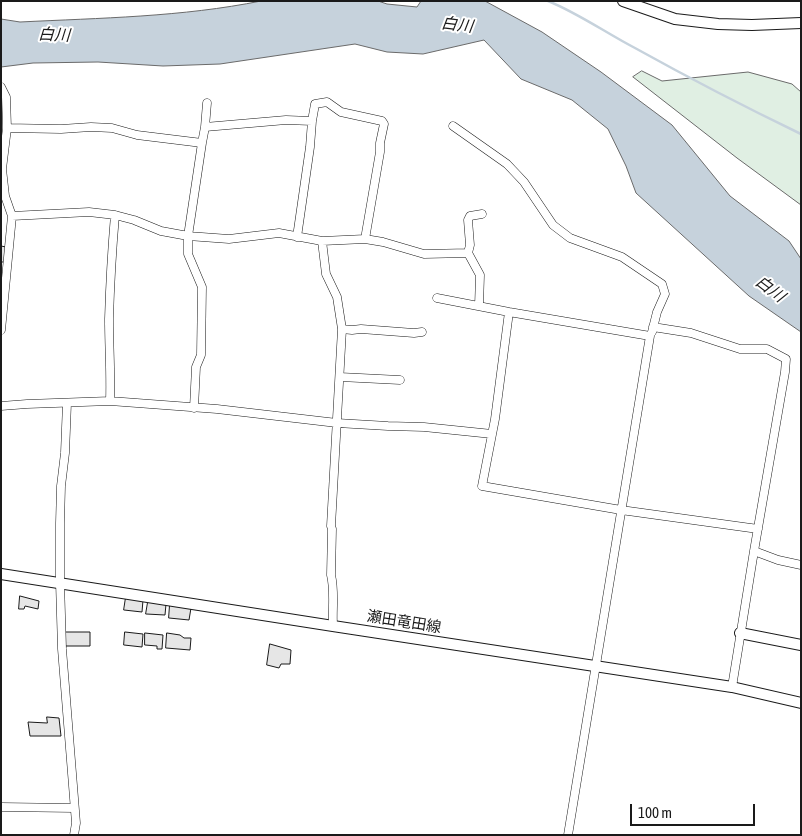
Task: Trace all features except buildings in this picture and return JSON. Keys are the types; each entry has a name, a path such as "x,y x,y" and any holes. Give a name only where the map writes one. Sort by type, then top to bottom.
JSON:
{"main road":[{"path":"623,1 675,19 718,24 801,23"},
{"name":"瀬田竜田線","path":"1,574 732,687 801,703"},
{"path":"740,633 801,645"}],"street":[{"path":"1,86 6,98 7,128 2,169 5,196 12,216 2,302 1,330"},
{"path":"296,237 315,104 327,102 341,112 382,121 384,124 365,239"},
{"path":"194,408 196,367 201,355 202,287 188,254 188,236 207,104"},
{"path":"205,127 286,120 312,121"},
{"path":"453,126 507,164 524,182 552,226 570,238 622,257 662,284 665,294 650,336 568,835"},
{"path":"7,128 112,128 137,135 202,142"},
{"path":"12,216 89,212 114,215 134,220 161,231 188,236 229,239 279,233 322,241 365,239 383,242 424,254 468,253"},
{"path":"479,306 480,275 468,253 470,245 468,220 470,216 482,214"},
{"path":"110,401 109,321 114,215"},
{"path":"322,241 326,274 337,297 342,329 331,526 333,626"},
{"path":"437,298 650,336"},
{"path":"509,312 496,419 482,486 621,510 758,529"},
{"path":"653,327 691,333 740,349 767,349 786,359 732,687"},
{"path":"342,329 414,334 422,332"},
{"path":"340,376 400,380"},
{"path":"1,406 110,401 492,434"},
{"path":"67,403 65,453 61,486 60,582 62,648 76,823 74,835"},
{"path":"754,551 778,560 801,565"},
{"path":"1,807 74,808"}],"green space":[{"path":"642,71 662,81 748,72 792,84 801,92 801,205 633,77"}],"water":[{"name":"白川","path":"261,1 378,1 387,4 417,7 421,1 485,1 542,32 601,72 672,125 730,196 789,241 801,259 801,332 749,296 636,193 626,166 608,129 572,100 521,79 484,40 423,54 387,52 355,44 220,64 163,66 98,62 33,63 1,67 1,19 20,22 171,14"}],"waterway":[{"path":"548,1 570,11 696,81 801,134"}]}
